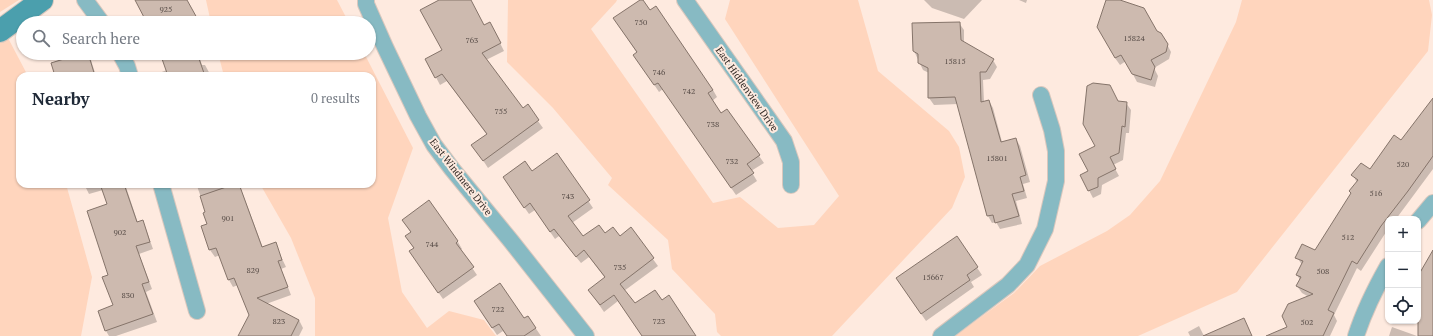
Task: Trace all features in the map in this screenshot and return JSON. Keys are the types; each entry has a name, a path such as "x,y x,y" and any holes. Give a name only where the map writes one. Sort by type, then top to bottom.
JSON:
{"street":[{"path":"20,16 42,0"},
{"path":"85,0 97,16"},
{"name":"East Windmere Drive","path":"366,0 366,4 371,16"},
{"name":"East Hiddenview Drive","path":"685,0 784,142 791,162 791,184"},
{"path":"0,31 16,19"},
{"name":"East Windmere Drive","path":"376,27 418,116 434,145 452,170 521,253 586,336"},
{"path":"124,60 129,72"},
{"path":"940,336 1008,285 1027,265 1045,228 1056,181 1056,151 1052,130 1041,95"},
{"path":"162,188 197,311"},
{"path":"1421,217 1433,203"},
{"path":"1356,336 1363,314 1385,272"}],"shaded area":[{"path":"0,0 19,0 0,12"},
{"path":"206,0 337,0 345,16 209,16"},
{"path":"508,0 617,0 591,29 713,203 740,197 778,228 814,225 839,196 725,19 730,0 858,0 878,71 949,131 959,147 965,177 952,208 832,336 721,336 717,332 715,314 672,269 668,240 608,185 612,178 553,108 507,62"},
{"path":"1242,0 1429,0 1432,15 1428,51 1237,292 1138,336 955,336 1014,293 1040,266 1107,231 1130,215 1160,181 1236,22"},
{"path":"8,38 16,53 16,60 20,60 26,72 16,72 16,188 67,188 92,277 81,336 0,336 0,42"},
{"path":"220,60 368,60 374,72 223,72"},
{"path":"376,76 413,148 388,218 402,292 427,328 449,311 484,320 496,336 315,336 315,298 291,238 262,188 376,188"}],"building":[{"path":"135,0 187,0 196,16 143,16"},
{"path":"439,0 471,0 484,25 490,22 501,43 482,53 523,108 528,104 539,120 483,161 471,145 487,134 442,74 435,78 425,59 442,50 420,10"},
{"path":"640,0 643,0 650,10 656,6 713,90 708,93 721,113 727,109 760,155 747,164 754,173 731,188 658,83 654,85 633,55 637,52 613,18"},
{"path":"1106,0 1120,0 1144,8 1157,31 1161,33 1168,44 1166,52 1151,60 1155,67 1151,80 1132,74 1121,55 1115,58 1097,27"},
{"path":"960,22 961,40 994,59 986,72 980,72 981,102 989,100 1001,142 1016,138 1026,175 1020,177 1024,191 1012,194 1019,216 995,223 993,215 987,216 955,97 928,98 928,68 918,63 918,54 913,51 912,23"},
{"path":"61,60 90,60 94,72 54,72 51,63"},
{"path":"162,60 199,60 204,72 167,72"},
{"path":"1093,83 1110,85 1118,101 1127,102 1125,127 1122,126 1119,153 1110,157 1116,169 1098,178 1098,187 1088,191 1080,175 1088,171 1079,154 1095,146 1083,124 1087,86"},
{"path":"1433,98 1433,156 1389,216 1385,216 1385,221 1357,264 1352,261 1328,310 1334,313 1323,336 1266,336 1287,327 1282,316 1288,304 1313,294 1296,286 1301,277 1296,275 1303,261 1295,258 1302,244 1315,250 1351,193 1349,191 1358,180 1351,175 1361,163 1370,169 1394,135 1401,140"},
{"path":"557,153 590,200 568,216 583,236 599,225 605,233 613,227 620,236 631,227 654,258 620,284 635,303 655,290 662,300 669,295 696,336 642,336 614,295 600,305 588,290 605,277 584,250 576,257 554,229 550,232 530,203 524,208 503,177 525,161 532,171"},
{"path":"101,188 125,188 137,222 143,220 150,242 136,246 149,282 142,284 153,314 105,331 98,311 113,305 102,277 108,275 87,211 107,204"},
{"path":"223,188 240,188 262,247 276,242 282,260 278,261 288,287 257,298 299,320 291,336 238,336 249,315 234,278 228,280 216,248 209,250 201,226 207,224 203,213 205,212 200,196"},
{"path":"429,200 458,241 456,243 474,267 438,293 409,251 414,248 405,236 411,232 402,220"},
{"path":"957,236 978,267 967,275 970,280 921,314 896,278"},
{"path":"1433,250 1433,336 1418,336 1418,324 1421,324 1421,271"},
{"path":"500,283 524,318 528,316 536,328 524,336 507,336 499,324 492,328 474,301"},
{"path":"1244,318 1252,336 1203,336"}]}
